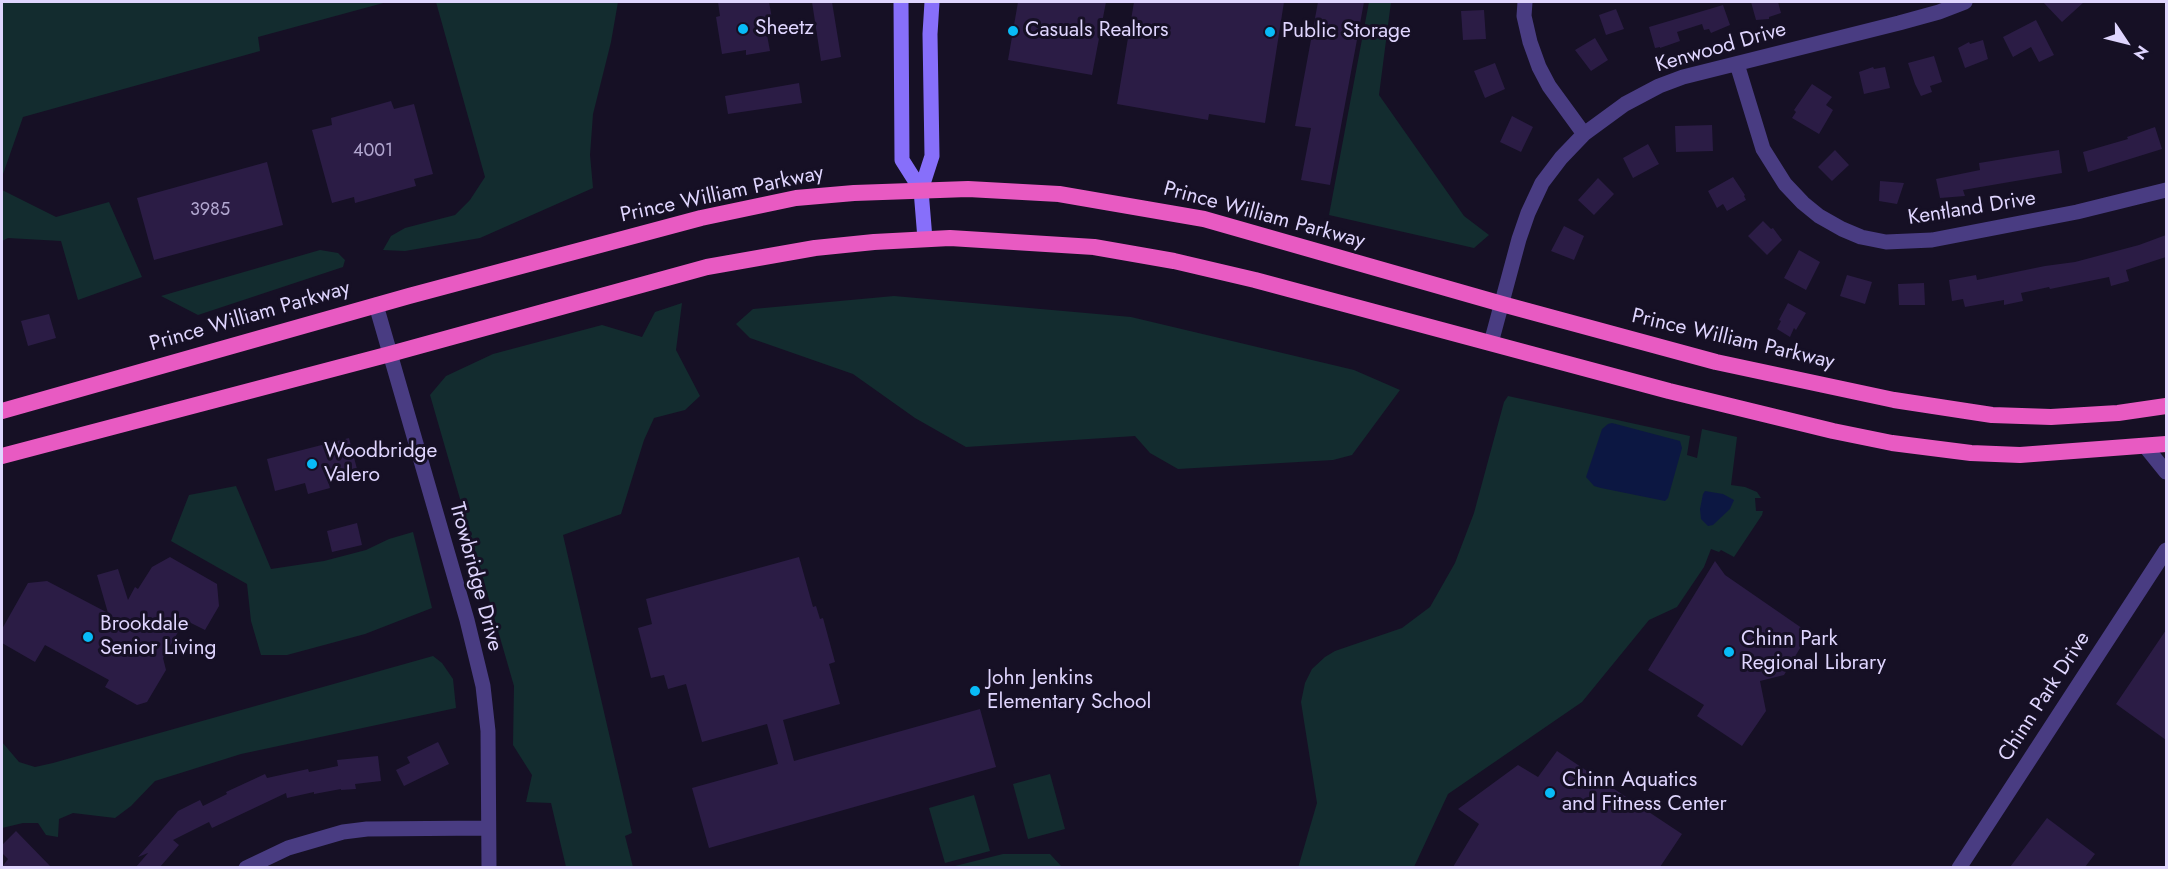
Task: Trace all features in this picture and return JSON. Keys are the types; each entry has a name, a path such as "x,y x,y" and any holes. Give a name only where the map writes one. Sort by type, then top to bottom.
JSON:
{"highway":[{"name":"Prince William Parkway","path":"2,411 376,305 701,218 796,198 974,189 1059,194 1204,219 1716,362 1943,409 1992,415 2051,417 2118,413 2166,406"},
{"path":"2,456 390,354 707,267 815,248 925,239 996,240 1083,246 1145,256 1255,280 1669,391 1892,443 1971,453 2020,455 2166,444"}],"main road":[{"path":"901,2 902,160 921,190"},
{"path":"925,239 921,190 932,156 930,34 932,2"}],"street":[{"path":"1525,2 1524,16 1539,67 1584,134"},
{"name":"Kenwood Drive","path":"1491,343 1528,213 1542,183 1561,158 1584,134 1625,104 1659,86 1683,77 1899,23 1965,2"},
{"name":"Kentland Drive","path":"1737,64 1763,149 1785,184 1803,203 1820,216 1861,237 1886,242 1932,240 2077,213 2166,190"},
{"name":"Trowbridge Drive","path":"376,305 467,620 483,686 488,731 489,867"},
{"path":"2145,446 2166,472"},
{"name":"Chinn Park Drive","path":"1959,867 2166,550"},
{"path":"246,867 288,848 344,832 367,829 488,828"}],"green space":[{"path":"2,2 387,2 258,37 260,51 23,117 2,177"},
{"path":"436,2 618,2 611,42 593,114 590,155 593,188 480,238 405,251 383,250 391,236 405,228 455,215 470,200 485,177"},
{"path":"1369,2 1391,2 1379,95 1464,216 1489,235 1474,248 1329,215"},
{"path":"2,190 56,217 109,202 142,277 78,300 61,241 8,238 2,241"},
{"path":"320,250 338,253 345,260 343,267 198,315 161,296"},
{"path":"894,296 1131,317 1354,370 1400,390 1352,455 1333,460 1178,469 1150,453 1135,436 966,447 915,418 853,374 750,338 736,324 753,309"},
{"path":"682,303 676,350 700,396 685,410 654,418 644,440 621,514 563,535 632,833 625,836 633,867 566,867 551,803 526,802 532,775 513,745 514,686 430,395 446,376 493,354 602,325 642,337 655,312"},
{"path":"1508,396 1690,436 1687,455 1697,458 1702,429 1737,437 1731,485 1757,492 1761,498 1755,498 1756,511 1763,511 1762,515 1734,557 1721,550 1719,552 1711,549 1704,567 1677,607 1649,620 1582,702 1448,794 1414,867 1298,868 1317,803 1301,702 1305,683 1312,669 1325,657 1335,651 1402,628 1430,607 1455,563 1474,513 1504,402"},
{"path":"236,486 271,569 324,561 366,550 389,539 413,532 432,608 365,634 287,655 261,655 251,621 247,584 171,541 189,495"},
{"path":"433,656 442,663 453,679 456,708 241,754 155,781 131,806 115,818 73,813 59,819 58,837 46,835 38,823 23,823 2,828 2,742 19,762 35,767"},
{"path":"1050,774 1065,829 1028,839 1013,784"},
{"path":"974,795 990,851 945,863 929,808"},
{"path":"1003,854 1050,854 1062,867 951,867"}],"water":[{"path":"1612,423 1680,441 1682,448 1668,498 1665,501 1594,486 1586,477 1602,429"},
{"path":"1705,491 1723,494 1734,500 1730,509 1713,525 1708,526 1701,519 1700,509"}],"building":[{"name":"Sheetz","path":"718,2 769,2 773,24 768,24 770,34 767,35 770,51 746,55 746,50 722,54 716,17 720,16"},
{"path":"812,2 832,2 841,57 821,61"},
{"path":"1018,2 1106,2 1092,75 1008,60"},
{"path":"1134,2 1284,2 1265,123 1209,114 1208,120 1117,104"},
{"path":"1318,2 1364,2 1330,185 1301,180 1311,128 1295,126"},
{"path":"1751,2 1778,2 1781,13 1769,19 1756,20"},
{"path":"2043,2 2084,2 2062,22"},
{"path":"1723,5 1730,25 1711,33 1709,29 1704,30 1702,24 1677,32 1680,41 1655,48 1649,27"},
{"path":"1616,9 1624,29 1606,35 1599,15"},
{"path":"1484,10 1486,39 1463,40 1461,11"},
{"path":"2036,20 2054,55 2039,62 2031,47 2013,57 2003,37"},
{"path":"1595,38 1608,60 1591,71 1575,50"},
{"path":"1983,40 1988,59 1965,68 1958,48 1969,42 1970,44"},
{"path":"1934,56 1942,82 1930,86 1932,92 1921,96 1908,63"},
{"path":"1495,63 1505,89 1485,98 1474,71"},
{"path":"1873,67 1874,69 1885,67 1890,88 1864,94 1859,72"},
{"path":"799,83 802,103 728,114 725,96"},
{"path":"1812,84 1832,97 1826,105 1833,110 1819,134 1792,118 1796,112 1794,110"},
{"path":"391,101 394,109 414,104 433,174 414,179 416,186 355,203 354,197 332,203 312,130 332,125 331,118"},
{"path":"1512,116 1533,127 1521,152 1500,142"},
{"path":"1712,125 1713,151 1676,152 1675,126"},
{"path":"2155,127 2162,149 2088,172 2083,152 2128,139 2127,137"},
{"path":"1648,144 1659,164 1633,178 1623,158"},
{"path":"1835,150 1849,165 1832,181 1818,167"},
{"path":"2059,150 2062,173 1963,190 1965,196 1940,198 1936,179 1980,170 1979,163"},
{"path":"267,162 283,225 154,260 137,198"},
{"path":"1733,177 1746,200 1727,211 1723,204 1717,208 1708,191"},
{"path":"1598,178 1614,194 1594,215 1578,200"},
{"path":"1880,181 1904,183 1897,204 1879,201"},
{"path":"1763,221 1771,229 1773,228 1782,240 1767,255 1748,236"},
{"path":"1564,226 1584,236 1574,260 1551,251"},
{"path":"2166,235 2166,257 2126,270 2129,281 2111,286 2109,277 2050,289 2049,287 2021,293 2023,301 2004,305 2004,300 1965,307 1963,299 1952,301 1949,280 1976,275 1977,280 2075,262 2139,245"},
{"path":"1799,250 1820,262 1806,290 1784,278"},
{"path":"1847,275 1872,282 1865,304 1840,296"},
{"path":"1924,283 1925,305 1899,305 1898,284"},
{"path":"1788,303 1806,313 1790,337 1777,329"},
{"path":"49,314 56,338 28,346 21,321"},
{"name":"Woodbridge Valero","path":"349,438 357,469 327,478 330,488 308,494 305,483 275,491 267,459"},
{"path":"357,523 362,545 332,552 327,531"},
{"name":"Brookdale Senior Living","path":"170,557 217,584 219,606 205,630 185,620 163,658 166,670 147,702 137,705 105,687 109,680 45,645 35,662 2,643 2,629 28,583 47,581 108,613 97,575 118,569 128,600 135,587 138,589 152,567"},
{"path":"799,557 813,607 816,606 820,619 823,618 835,662 829,664 840,704 783,720 794,761 980,709 996,767 709,848 692,788 778,764 767,724 702,742 686,684 668,689 664,675 651,678 638,628 652,624 646,599"},
{"name":"Chinn Park Regional Library","path":"1715,561 1725,575 1809,633 1784,675 1760,681 1766,711 1742,746 1697,716 1704,705 1648,670"},
{"path":"2166,630 2166,740 2116,704"},
{"path":"438,742 449,764 404,786 396,770 410,763 407,757"},
{"name":"Chinn Aquatics and Fitness Center","path":"1557,751 1682,834 1660,867 1453,867 1479,824 1458,809 1518,765 1538,777"},
{"path":"378,756 381,781 355,784 356,789 314,794 314,792 287,798 286,793 212,828 209,822 173,840 179,845 160,867 136,867 148,853 138,857 178,811 200,800 203,806 227,794 226,792 265,774 267,778 308,769 309,772 338,766 337,760"},
{"path":"2047,818 2095,854 2085,867 2010,867"},
{"path":"16,831 51,867 2,867 8,859 2,853 2,845"}],"place":[{"name":"Sheetz","path":"743,29"},
{"name":"Casuals Realtors","path":"1013,31"},
{"name":"Public Storage","path":"1270,32"},
{"name":"Woodbridge Valero","path":"312,464"},
{"name":"Brookdale Senior Living","path":"88,637"},
{"name":"Chinn Park Regional Library","path":"1729,652"},
{"name":"John Jenkins Elementary School","path":"975,691"},
{"name":"Chinn Aquatics and Fitness Center","path":"1550,793"}]}
